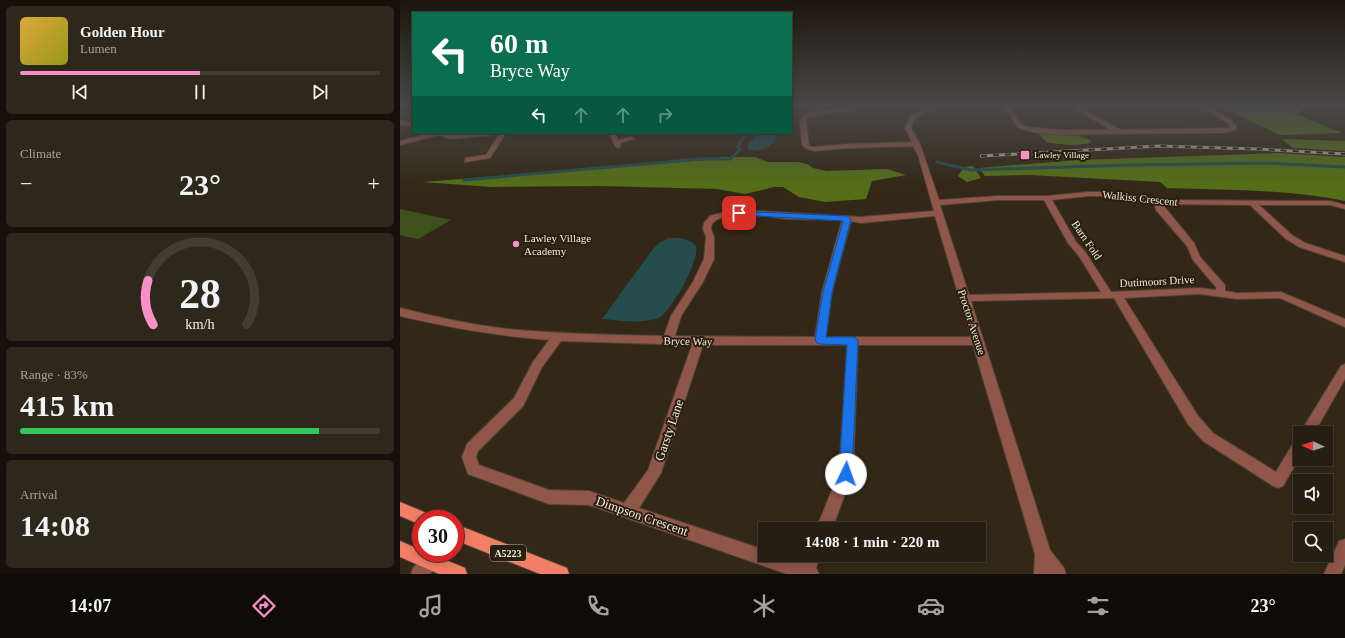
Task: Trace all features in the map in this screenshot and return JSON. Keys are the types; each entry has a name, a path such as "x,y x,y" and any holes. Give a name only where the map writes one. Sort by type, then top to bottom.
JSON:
{"main road":[{"path":"400,509 412,514"},
{"name":"A5223","path":"464,536 561,574"},
{"path":"400,549 412,552"},
{"path":"441,562 458,574"}],"street":[{"path":"804,132 805,144 807,147 814,149 849,146 917,144"},
{"name":"Proctor Avenue","path":"909,132 917,144 1043,554 1042,574"},
{"path":"1059,132 1142,132"},
{"path":"400,143 435,134"},
{"path":"442,134 450,137 483,134"},
{"path":"468,160 488,158 502,134"},
{"path":"613,134 618,144 631,139"},
{"name":"Walkiss Crescent","path":"668,341 676,316 698,282 709,259 710,237 707,229 708,223 713,218 725,214 758,213 786,216 879,219 998,198 1047,198 1088,194 1114,194 1158,202 1330,204 1345,207"},
{"name":"Barn Fold","path":"1047,198 1072,243 1083,255 1112,295"},
{"path":"1158,202 1159,208 1191,245 1196,258 1221,287 1220,294"},
{"path":"1253,204 1289,237 1302,245 1345,259"},
{"path":"820,340 827,292 847,219"},
{"name":"Dutimoors Drive","path":"964,298 1112,295 1199,291 1237,296 1281,295 1345,323"},
{"path":"1112,295 1193,420 1208,437 1278,481 1293,456"},
{"name":"Bryce Way","path":"400,312 455,325 558,337 668,341 978,340"},
{"name":"Dimpson Crescent","path":"558,337 537,364 519,402 472,448 469,457 470,464 473,469 549,497 589,498 809,573 811,562"},
{"name":"Garsty Lane","path":"627,512 654,473 699,341"},
{"path":"827,522 846,474 853,341"},
{"path":"1310,426 1345,369"},
{"path":"1332,574 1345,547"},
{"name":"Proctor Avenue","path":"1043,554 1058,574"},
{"path":"419,574 430,562"}],"green space":[{"path":"1273,132 1342,133 1280,135"},
{"path":"1037,133 1078,136 1090,140 1091,143 1073,145 1048,143"},
{"path":"1282,139 1345,141 1345,151 1293,148"},
{"path":"1280,153 1345,157 1345,201 1279,192 1167,188 1160,182 1030,175 985,176 979,168 1078,160"},
{"path":"721,157 755,157 768,162 798,162 807,164 813,168 827,171 887,169 906,175 872,181 866,199 825,202 799,197 783,187 774,187 745,194 717,189 601,186 492,187 422,182 720,159"},
{"path":"973,166 981,178 967,182 958,176 964,167"},
{"path":"400,209 451,220 418,239 400,235"}],"water":[{"path":"755,134 778,134 771,146 768,148 750,151 747,147"},
{"path":"669,238 690,241 695,245 696,251 685,283 665,313 660,317 646,321 602,319 653,249 659,243"}],"waterway":[{"path":"464,180 700,159 730,159 740,150 738,146 746,134"},
{"path":"937,162 971,170 1130,165 1265,163 1345,167"}],"railway":[{"path":"981,156 1159,146 1258,149 1345,154"}],"place":[{"name":"Lawley Village","path":"1025,155"},
{"name":"Lawley Village Academy","path":"516,244"}],"route":[{"path":"739,213 834,217 847,219 832,280 827,292 820,340 853,341 846,474"}]}
